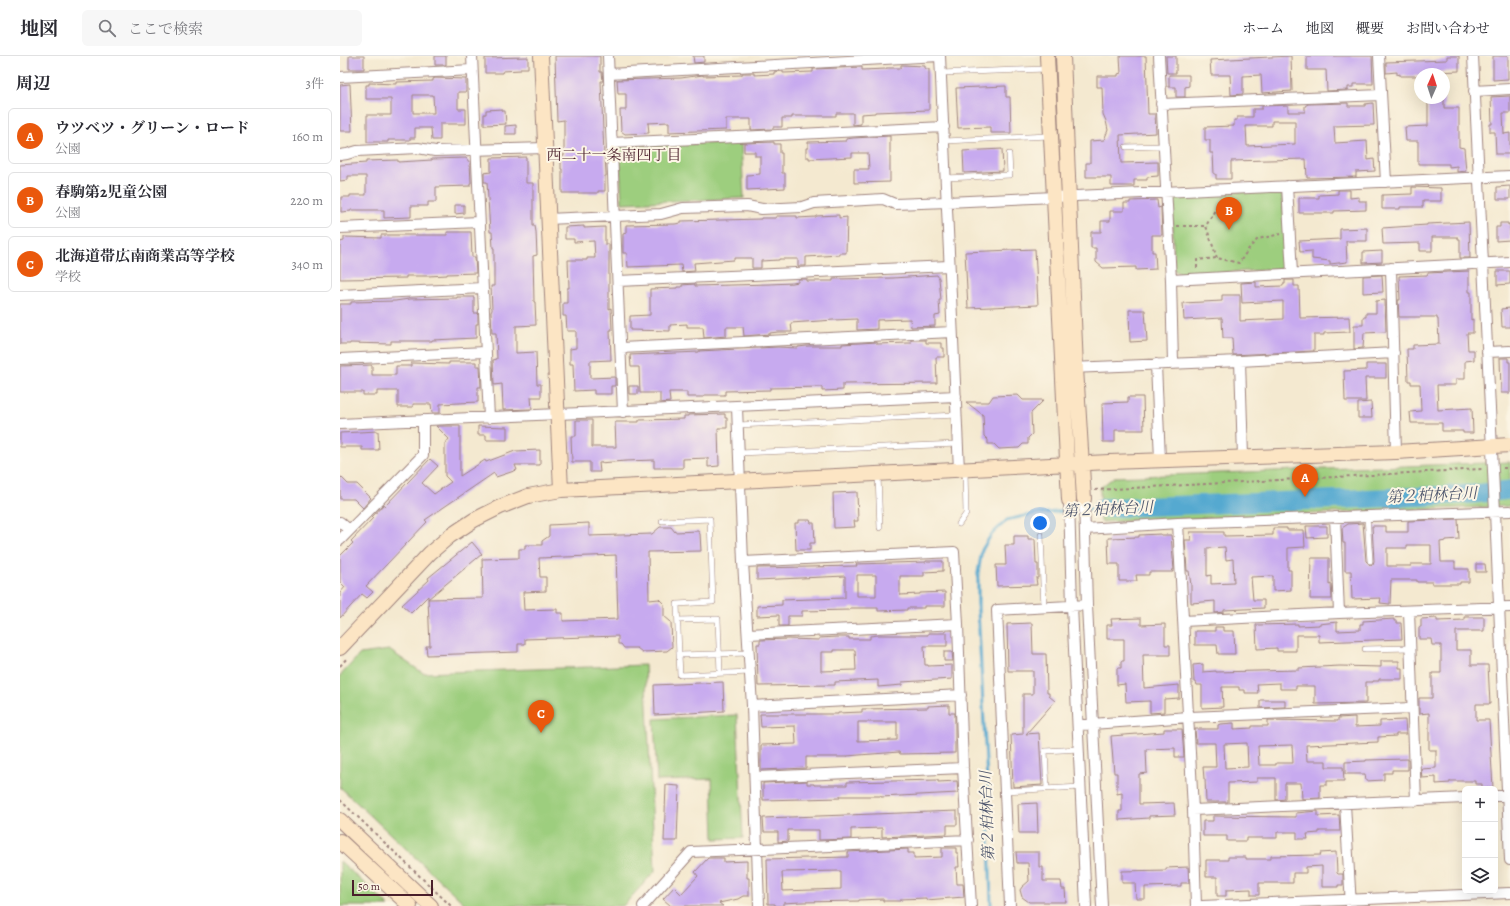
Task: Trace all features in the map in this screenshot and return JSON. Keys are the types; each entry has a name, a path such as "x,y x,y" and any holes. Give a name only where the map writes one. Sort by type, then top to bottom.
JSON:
{"street":[{"path":"472,56 489,418"},
{"path":"541,56 547,219 561,490"},
{"path":"608,56 623,412"},
{"path":"609,74 940,56 945,141 952,332 958,444 962,470"},
{"path":"1063,56 1069,196 1069,368 1066,465 1069,500 1072,606 1086,906"},
{"path":"1159,56 1165,191 1171,280 1173,363"},
{"path":"1379,56 1386,182"},
{"path":"1472,56 1492,469 1495,500 1499,608 1506,704 1510,860"},
{"path":"1048,62 1054,197 1069,368 1082,464 1084,495 1084,525 1102,906"},
{"path":"340,77 472,70"},
{"path":"1474,91 1510,89"},
{"path":"1161,104 1381,95"},
{"path":"612,142 944,127"},
{"path":"340,155 357,151 418,148 435,151 545,148"},
{"path":"547,219 661,214 683,208 747,206 762,209 802,207 814,202 883,200 895,204 1510,176"},
{"path":"1287,186 1292,273"},
{"path":"340,228 479,222"},
{"path":"1171,280 1510,262"},
{"path":"618,281 949,266"},
{"path":"1391,268 1396,452"},
{"path":"340,295 482,288"},
{"path":"621,348 952,332"},
{"path":"1487,352 1510,351"},
{"path":"340,359 485,352"},
{"path":"1069,368 1394,353"},
{"path":"1240,361 1243,457"},
{"path":"1156,364 1160,460"},
{"path":"340,424 956,396"},
{"path":"737,407 743,562 752,706 759,906"},
{"path":"340,540 423,455 423,420"},
{"path":"343,649 430,553 450,536 474,520 500,507 528,496 561,490 1160,460 1396,452 1510,445"},
{"path":"1084,525 1510,512"},
{"path":"1335,517 1340,613"},
{"path":"340,522 349,530"},
{"path":"1178,523 1189,717 1196,906"},
{"path":"743,562 954,552 963,768 971,906"},
{"path":"1010,906 997,610 1088,605"},
{"path":"1183,621 1340,613 1510,607"},
{"path":"1409,611 1416,801"},
{"path":"748,634 958,624"},
{"path":"752,706 961,695"},
{"path":"1078,725 1189,717 1412,708"},
{"path":"755,778 963,768"},
{"path":"1498,796 1509,796"},
{"path":"1193,810 1462,798"},
{"path":"1345,804 1351,903"},
{"path":"340,820 431,906"},
{"path":"340,840 410,906"},
{"path":"642,906 691,852 968,840"},
{"path":"1202,906 1351,903 1510,893"}],"lane":[{"path":"941,73 1048,62"},
{"path":"945,141 1051,136"},
{"path":"1126,147 1163,146"},
{"path":"946,178 1010,175 1009,154"},
{"path":"738,425 957,415"},
{"path":"739,453 958,444"},
{"path":"959,524 966,514 962,470"},
{"path":"878,474 880,528"},
{"path":"1367,516 1370,561"},
{"path":"662,521 710,519 713,602 677,604 680,675 750,672"},
{"path":"1041,535 1044,608"},
{"path":"678,620 718,619 720,673"},
{"path":"1365,649 1410,648"},
{"path":"679,655 749,653"},
{"path":"1047,789 1045,750 1079,749"},
{"path":"1005,791 1081,787"}],"path":[{"path":"1217,258 1206,226 1227,189"},
{"path":"1167,226 1206,226"},
{"path":"1197,278 1198,260 1217,258 1239,262 1258,239 1290,232"},
{"path":"1084,495 1492,469"},
{"path":"340,666 343,649"},
{"path":"340,800 451,906"}],"green space":[{"path":"741,142 744,198 622,203 619,147"},
{"path":"1278,190 1282,195 1288,264 1281,269 1181,275 1174,270 1172,197 1175,195"},
{"path":"1510,462 1510,506 1101,522 1100,488 1114,477"},
{"path":"389,650 423,673 645,665 655,871 623,906 467,906 340,787 340,676 360,654"},
{"path":"737,715 743,838 714,839 712,779 657,781 654,719"},
{"path":"340,861 389,906 340,906"}],"building":[{"path":"349,56 364,56 364,69 349,69"},
{"path":"435,56 446,56 446,65 435,65"},
{"path":"555,56 600,56 600,72 602,72 603,81 601,81 606,174 605,191 598,191 598,193 562,193 561,156 564,156 564,120 557,121"},
{"path":"693,56 704,56 704,62 694,63"},
{"path":"1120,56 1146,56 1148,114 1155,114 1156,133 1120,135 1121,163 1158,162 1158,176 1147,177 1147,180 1134,180 1134,186 1111,186 1111,177 1086,177 1086,163 1090,163 1090,141 1104,140 1108,130 1103,114 1102,87 1097,87 1097,76 1118,76 1118,74 1121,73"},
{"path":"1166,56 1176,56 1176,73 1167,73"},
{"path":"1291,56 1292,91 1262,93 1261,75 1243,76 1243,94 1231,95 1230,75 1211,75 1210,60"},
{"path":"1307,56 1372,56 1373,84 1353,84 1353,87 1348,87 1348,90 1327,91 1326,70 1307,70"},
{"path":"1447,56 1459,56 1459,71 1450,71 1450,68 1414,68 1414,76 1400,76 1400,74 1397,75 1397,72 1386,73 1386,62 1447,60"},
{"path":"1493,56 1508,56 1508,79 1493,80"},
{"path":"528,57 528,68 503,71 503,73 485,73 485,58"},
{"path":"901,65 925,66 925,69 929,69 929,110 861,114 861,124 853,125 853,113 836,113 836,116 792,116 792,118 782,118 782,127 773,127 773,129 751,130 751,119 726,119 726,130 669,132 669,122 648,123 649,133 625,134 621,131 620,110 626,110 626,94 618,94 617,80 681,78 703,75 742,75 742,73 754,73 754,75 774,74 774,72 783,71 783,73 813,72 813,69 862,67 862,70 886,69 901,68"},
{"path":"1169,75 1189,75 1189,86 1185,87 1185,97 1176,97 1176,87 1169,87"},
{"path":"433,79 466,79 466,92 458,92 458,109 466,109 466,124 440,124 440,140 432,140 431,128 415,128 415,138 410,138 410,140 367,142 367,115 391,115 391,99 366,99 366,85 369,85 369,83 396,84 396,82 433,81","holes":["413,95 433,95 434,113 413,113"]},
{"path":"350,84 352,131 340,131 340,85"},
{"path":"1006,86 1006,97 1010,97 1011,133 990,133 990,127 958,128 956,88"},
{"path":"1510,96 1510,113 1503,113 1504,134 1510,133 1510,154 1496,154 1495,132 1490,132 1490,124 1492,124 1491,97"},
{"path":"1348,103 1348,106 1365,106 1365,104 1373,103 1374,125 1334,126 1335,143 1367,141 1368,160 1374,159 1375,171 1356,172 1356,177 1307,178 1306,159 1231,161 1231,179 1216,179 1216,174 1214,174 1213,153 1210,153 1210,140 1205,140 1205,127 1234,126 1234,120 1237,120 1237,117 1253,117 1253,109 1262,109 1262,106 1288,105 1288,112 1305,112 1305,106 1308,104","holes":["1272,121 1295,121 1295,144 1247,146 1246,126 1272,126"]},
{"path":"1428,104 1444,104 1444,108 1459,108 1459,147 1464,148 1466,171 1457,172 1457,166 1449,167 1449,164 1418,164 1418,141 1406,141 1405,127 1428,126"},
{"path":"502,109 502,111 505,111 506,124 484,125 484,114 486,114 486,110"},
{"path":"516,125 516,134 505,134 505,126"},
{"path":"890,136 890,182 854,183 854,169 869,169 868,153 852,153 852,157 809,159 809,157 806,157 808,142 846,141 846,139 853,138"},
{"path":"774,142 774,144 780,144 780,153 782,153 782,173 785,173 785,188 747,190 747,175 760,174 760,156 755,156 755,152 744,152 744,143"},
{"path":"1002,149 1003,171 964,173 963,151"},
{"path":"526,157 526,183 533,183 533,226 535,226 536,232 537,255 533,256 536,325 516,326 516,353 536,352 537,384 541,384 541,397 531,397 532,409 503,410 502,384 494,385 493,360 497,359 496,333 492,333 491,286 494,286 494,248 492,232 490,232 487,182 484,182 484,173 491,172 491,158"},
{"path":"466,158 470,163 470,186 436,187 436,202 428,202 428,206 411,206 411,217 384,218 384,210 351,210 341,212 341,197 350,197 350,195 366,195 366,176 348,176 348,180 340,181 340,165 366,163 366,161 398,160 398,162"},
{"path":"1510,186 1510,199 1497,199 1497,187"},
{"path":"1412,187 1441,188 1441,201 1423,201 1423,207 1382,209 1382,195 1412,194"},
{"path":"1338,190 1350,190 1350,198 1359,197 1359,201 1366,201 1366,210 1334,211 1334,213 1299,213 1299,198 1319,198 1319,195 1338,194"},
{"path":"1157,200 1158,208 1161,207 1162,235 1152,235 1152,252 1155,252 1156,269 1136,270 1136,267 1103,268 1096,262 1096,248 1091,248 1091,232 1101,232 1101,221 1110,221 1110,211 1124,211 1124,203 1130,203 1130,201"},
{"path":"455,205 464,205 464,213 455,214"},
{"path":"839,215 839,218 847,217 846,253 839,253 839,255 806,257 806,266 798,266 798,259 779,259 761,261 761,268 752,268 752,258 734,258 734,260 694,263 695,271 682,272 681,265 628,267 627,253 623,253 623,234 626,233 626,225 675,224 681,223 681,221 761,219 776,218 776,216 797,216 797,218"},
{"path":"1469,222 1470,258 1460,258 1460,239 1458,239 1458,237 1432,237 1432,251 1420,251 1420,243 1383,244 1382,228"},
{"path":"1500,223 1510,224 1510,240 1496,241 1496,227 1500,227"},
{"path":"584,226 584,228 605,227 605,244 609,244 609,309 611,308 612,330 610,330 611,360 590,361 590,378 615,377 615,386 611,386 611,394 594,394 594,390 574,391 573,364 570,364 570,349 576,348 576,331 567,331 566,316 563,316 563,303 567,303 567,288 569,288 568,260 587,260 587,258 595,258 594,241 574,242 574,239 565,239 565,227"},
{"path":"1367,228 1367,241 1346,241 1347,262 1330,264 1330,261 1312,259 1312,251 1300,252 1299,241 1340,239 1340,229"},
{"path":"447,232 471,232 472,257 475,257 476,273 406,276 406,278 340,279 340,242 344,241 344,237 381,238 381,235 447,235"},
{"path":"1035,249 1038,305 968,308 965,252"},
{"path":"1382,251 1382,262 1363,263 1363,252"},
{"path":"1469,271 1469,292 1471,292 1471,320 1473,319 1473,333 1467,333 1468,350 1474,350 1474,360 1465,361 1465,379 1456,379 1456,385 1437,385 1438,410 1472,408 1473,433 1463,433 1463,431 1442,431 1442,423 1411,423 1410,412 1421,411 1420,384 1411,384 1411,381 1408,381 1407,349 1413,349 1413,345 1439,344 1438,319 1437,317 1399,317 1399,276"},
{"path":"1497,271 1510,271 1510,284 1497,285"},
{"path":"937,275 939,278 941,300 939,300 940,315 935,316 935,326 911,327 910,319 877,320 877,329 857,330 857,319 834,320 791,323 792,332 744,336 743,327 726,327 726,336 704,338 703,327 687,327 687,324 670,325 670,331 630,330 630,316 650,315 650,289 677,288 682,287 682,285 695,284 695,286 769,284 793,283 798,282 798,279 807,279 807,281 833,281 833,279 893,278"},
{"path":"1382,275 1383,292 1363,293 1363,276"},
{"path":"1285,280 1294,280 1294,286 1299,286 1300,318 1349,317 1350,332 1314,335 1314,351 1233,355 1232,338 1223,338 1222,318 1184,320 1183,303 1222,301 1222,295 1240,295 1240,321 1283,319 1283,301 1242,303 1241,283 1256,282 1256,287 1283,286 1283,284 1285,284"},
{"path":"474,297 474,313 478,313 476,338 432,341 391,341 391,344 340,344 340,304 351,304 351,302"},
{"path":"1385,300 1386,332 1364,333 1363,348 1354,349 1354,325 1363,325 1363,317 1366,317 1366,313 1376,313 1376,301"},
{"path":"1510,308 1510,327 1502,327 1501,309"},
{"path":"1129,310 1145,310 1147,341 1130,342"},
{"path":"911,340 926,340 926,343 941,343 941,348 944,348 944,357 936,357 937,383 843,384 843,390 822,391 822,387 770,388 770,390 725,391 725,395 704,395 704,397 687,397 687,392 669,392 670,402 660,403 660,393 640,393 639,367 631,367 630,355 778,347 798,348 807,346 842,346 842,344 877,342 877,344 911,343"},
{"path":"1500,358 1508,358 1508,362 1510,362 1510,393 1501,393"},
{"path":"449,362 476,362 476,366 480,366 481,387 478,387 478,402 440,404 440,413 432,413 431,404 413,404 413,407 398,407 398,391 377,391 377,395 363,395 363,392 340,392 340,366 372,365 372,375 396,375 396,366 411,366 411,363 449,364"},
{"path":"1366,364 1386,364 1386,378 1365,378 1366,401 1345,401 1344,371 1366,370"},
{"path":"629,386 638,386 638,394 629,394"},
{"path":"1018,395 1023,400 1044,400 1031,413 1032,434 1028,438 1028,444 1023,444 1019,448 999,449 994,444 988,444 988,440 984,436 983,415 966,402 989,402 993,396"},
{"path":"1128,397 1143,397 1144,430 1115,430 1115,442 1103,442 1102,403 1128,402"},
{"path":"1371,402 1372,418 1358,418 1358,403"},
{"path":"725,414 725,418 727,418 727,428 718,428 719,466 708,467 708,458 683,459 683,468 654,468 654,460 626,461 599,463 600,472 590,472 590,462 572,462 571,436 576,436 576,420 592,420 592,447 616,447 615,422 684,419 684,416 688,415"},
{"path":"436,426 460,426 460,476 485,460 486,462 515,451 540,450 540,465 515,465 517,470 496,477 494,473 425,520 427,522 366,586 373,592 367,598 362,594 340,618 340,593 345,587 340,582 340,556 353,543 351,541 384,504 385,506 430,459 438,466 422,483 434,494 451,482 445,476 445,444 449,439"},
{"path":"478,426 507,427 507,440 486,440 486,435 478,435"},
{"path":"378,431 379,450 362,450 362,447 340,447 340,433"},
{"path":"340,476 348,484 357,484 371,498 363,508 354,499 340,499"},
{"path":"857,492 858,521 854,521 855,527 834,528 833,493"},
{"path":"1458,519 1459,539 1440,542 1441,562 1455,562 1455,569 1469,569 1469,582 1460,582 1460,584 1432,584 1432,582 1417,582 1417,580 1391,580 1390,604 1380,603 1381,598 1352,599 1351,571 1345,571 1345,543 1343,543 1342,528 1348,524 1363,523 1366,561 1370,565 1373,564 1374,561 1372,526 1386,526 1386,532 1408,532 1408,521","holes":["1407,545 1431,545 1431,564 1387,566 1387,548 1407,548"]},
{"path":"799,520 810,520 811,523 814,523 815,543 810,543 810,550 796,550 795,523 799,523"},
{"path":"589,523 589,536 652,534 660,527 671,527 675,532 698,531 700,534 701,551 648,552 649,600 659,599 664,604 664,616 671,622 672,647 667,651 642,652 637,648 624,648 621,644 618,644 618,636 525,639 525,644 518,644 518,652 427,655 426,646 430,646 428,599 483,598 482,559 519,558 519,549 525,549 525,545 542,545 542,541 549,536 549,525","holes":["616,555 618,619 563,621 563,613 557,613 557,609 524,610 523,592 546,591 546,577 540,577 539,558"]},
{"path":"1306,526 1327,526 1327,537 1307,538"},
{"path":"1273,528 1304,530 1305,547 1288,548 1288,570 1291,570 1291,590 1273,591 1273,576 1251,577 1253,600 1264,600 1264,608 1224,610 1224,612 1215,613 1215,601 1191,603 1191,585 1189,571 1187,571 1185,540 1191,540 1190,532 1224,532 1224,536 1273,535","holes":["1225,547 1226,560 1233,559 1234,583 1211,584 1211,575 1207,576 1207,548"]},
{"path":"1139,535 1171,535 1173,572 1149,572 1149,575 1136,575 1137,581 1119,581 1119,564 1109,564 1108,538 1139,537"},
{"path":"1014,536 1028,536 1028,539 1035,539 1036,564 1038,564 1038,578 1036,578 1037,585 997,586 996,565 1006,565 1005,545 1014,545"},
{"path":"472,542 482,554 428,599 428,596 411,613 402,605 429,580 428,578"},
{"path":"1311,558 1329,558 1329,585 1331,584 1332,599 1310,599"},
{"path":"943,561 943,571 924,572 924,576 900,576 900,595 945,592 945,606 924,606 924,608 907,608 907,610 878,611 878,608 850,608 850,610 802,611 802,616 788,616 788,626 779,626 779,615 757,616 757,606 782,605 782,600 845,598 845,576 757,580 757,568 857,566 856,564","holes":["857,575 876,575 876,596 857,596"]},
{"path":"1476,564 1485,564 1486,572 1476,572"},
{"path":"1464,617 1484,617 1484,631 1456,631 1456,650 1471,650 1471,665 1488,665 1490,704 1476,704 1476,720 1489,720 1493,786 1482,786 1482,784 1475,784 1475,781 1450,781 1450,783 1436,784 1436,777 1422,778 1421,769 1436,768 1436,750 1429,750 1429,713 1419,714 1419,698 1432,698 1432,673 1441,673 1441,645 1432,645 1431,639 1419,639 1421,619 1437,618 1437,621 1464,620"},
{"path":"1141,618 1141,625 1165,624 1165,645 1170,645 1170,655 1143,655 1144,688 1179,685 1179,698 1164,699 1164,712 1150,713 1150,701 1126,702 1125,684 1117,685 1117,668 1121,668 1121,661 1124,661 1124,639 1107,639 1107,625 1112,625 1111,619"},
{"path":"1394,619 1397,623 1401,623 1402,639 1319,642 1319,635 1296,635 1296,651 1277,651 1277,648 1257,649 1256,625 1298,624 1298,626 1337,622 1337,631 1360,630 1360,624 1363,624 1363,621"},
{"path":"1032,623 1033,654 1046,654 1047,693 1049,693 1049,696 1055,701 1026,734 1039,733 1042,785 1013,787 1011,735 1023,734 1023,694 1033,694 1033,671 1008,671 1007,624"},
{"path":"1215,627 1223,627 1223,631 1234,631 1235,654 1218,654 1217,645 1195,645 1195,631 1215,631"},
{"path":"928,633 947,633 947,646 924,646 925,665 952,665 952,679 902,682 902,685 878,687 878,680 835,682 835,685 758,686 757,644 760,644 760,640 819,640 819,638 837,637 849,637 849,639 870,639 870,636 878,635 928,635","holes":["834,650 855,650 856,670 821,671 821,652 834,652"]},
{"path":"944,652 952,652 953,661 944,661"},
{"path":"1381,661 1399,661 1399,668 1402,668 1402,679 1379,679 1379,681 1366,682 1366,703 1315,704 1315,686 1296,686 1296,689 1280,689 1280,683 1257,684 1258,693 1245,693 1245,690 1239,690 1239,687 1222,687 1223,707 1202,708 1202,685 1197,685 1196,682 1194,682 1193,665 1203,664 1203,672 1216,672 1299,670 1299,668 1340,666 1381,667"},
{"path":"723,682 724,711 655,715 654,685"},
{"path":"1260,700 1285,700 1285,707 1260,708"},
{"path":"949,705 949,713 955,713 955,753 900,754 899,752 847,757 806,757 806,768 761,770 761,745 796,744 795,726 761,727 760,714 838,714 862,712 862,709 928,708 928,706","holes":["858,722 897,722 897,740 858,741"]},
{"path":"1355,717 1355,727 1380,726 1380,721 1405,720 1406,734 1378,737 1378,742 1306,745 1307,761 1326,761 1326,767 1343,767 1344,781 1327,781 1327,785 1320,785 1320,798 1302,799 1301,783 1285,783 1285,799 1276,800 1276,778 1257,778 1257,782 1228,783 1228,802 1206,802 1203,767 1216,767 1215,743 1196,743 1195,729 1218,729 1218,725 1220,724 1234,723 1234,729 1252,728 1252,726 1268,726 1268,720 1338,721 1338,718","holes":["1247,743 1248,767 1225,768 1224,744","1292,745 1293,763 1259,765 1258,746"]},
{"path":"1164,729 1182,729 1184,757 1175,757 1175,748 1146,749 1147,773 1139,774 1139,804 1174,803 1175,815 1149,816 1149,818 1119,820 1119,811 1122,811 1122,793 1117,794 1117,773 1114,773 1111,736 1164,732"},
{"path":"1408,759 1408,770 1392,770 1392,773 1384,773 1384,780 1366,781 1365,774 1345,774 1345,762"},
{"path":"938,780 938,782 957,781 958,793 881,797 840,796 840,798 763,800 763,783 807,781 807,784 814,785 847,785 847,782"},
{"path":"666,785 679,786 677,841 664,841"},
{"path":"1037,803 1038,833 1019,833 1018,804"},
{"path":"957,811 957,825 947,825 947,834 882,837 882,828 851,829 851,839 819,840 819,830 788,830 788,841 778,842 778,832 764,832 763,818"},
{"path":"1318,811 1318,816 1339,815 1340,831 1319,831 1319,833 1307,834 1308,839 1297,839 1297,832 1277,832 1277,838 1246,838 1246,841 1227,841 1227,836 1203,836 1203,821 1213,821 1213,816 1296,817 1296,813"},
{"path":"942,848 956,848 959,867 956,867 957,884 963,884 964,897 926,900 926,898 901,899 901,901 883,901 883,899 801,902 783,903 783,906 768,904 767,859 848,857 848,852 908,849 908,853 914,853 914,858 942,857","holes":["841,871 841,889 783,891 782,872"]},
{"path":"1016,852 1039,852 1039,867 1043,867 1043,881 1061,881 1062,889 1065,889 1066,902 1029,902 1022,897 1020,890 1029,881 1028,863 1017,863"},
{"path":"1336,852 1337,873 1343,874 1343,885 1338,885 1338,887 1322,887 1322,866 1306,867 1306,873 1293,873 1293,883 1259,883 1259,895 1251,895 1251,889 1226,890 1226,896 1217,896 1217,877 1206,877 1206,860 1228,860 1228,857 1271,859 1271,856 1321,855 1320,853"},
{"path":"708,858 724,858 724,862 747,861 749,896 743,896 738,899 719,903 723,906 671,906 663,899 674,887 681,894 698,876 695,872"},
{"path":"1188,867 1189,883 1181,883 1181,886 1145,887 1145,899 1136,899 1135,883 1122,883 1122,871 1166,870 1166,868"}],"waterway":[{"name":"第２柏林台川","path":"1102,508 1434,496 1510,490"},
{"name":"第２柏林台川","path":"991,906 988,800 978,610 978,573 982,550 991,535 1007,520 1033,514 1102,508"}],"place":[{"name":"春駒第2児童公園","path":"1229,230"},
{"name":"ウツベツ・グリーン・ロード","path":"1305,497"},
{"name":"北海道帯広南商業高等学校","path":"541,733"}],"district":[{"name":"西二十一条南四丁目","path":"614,155"}]}
